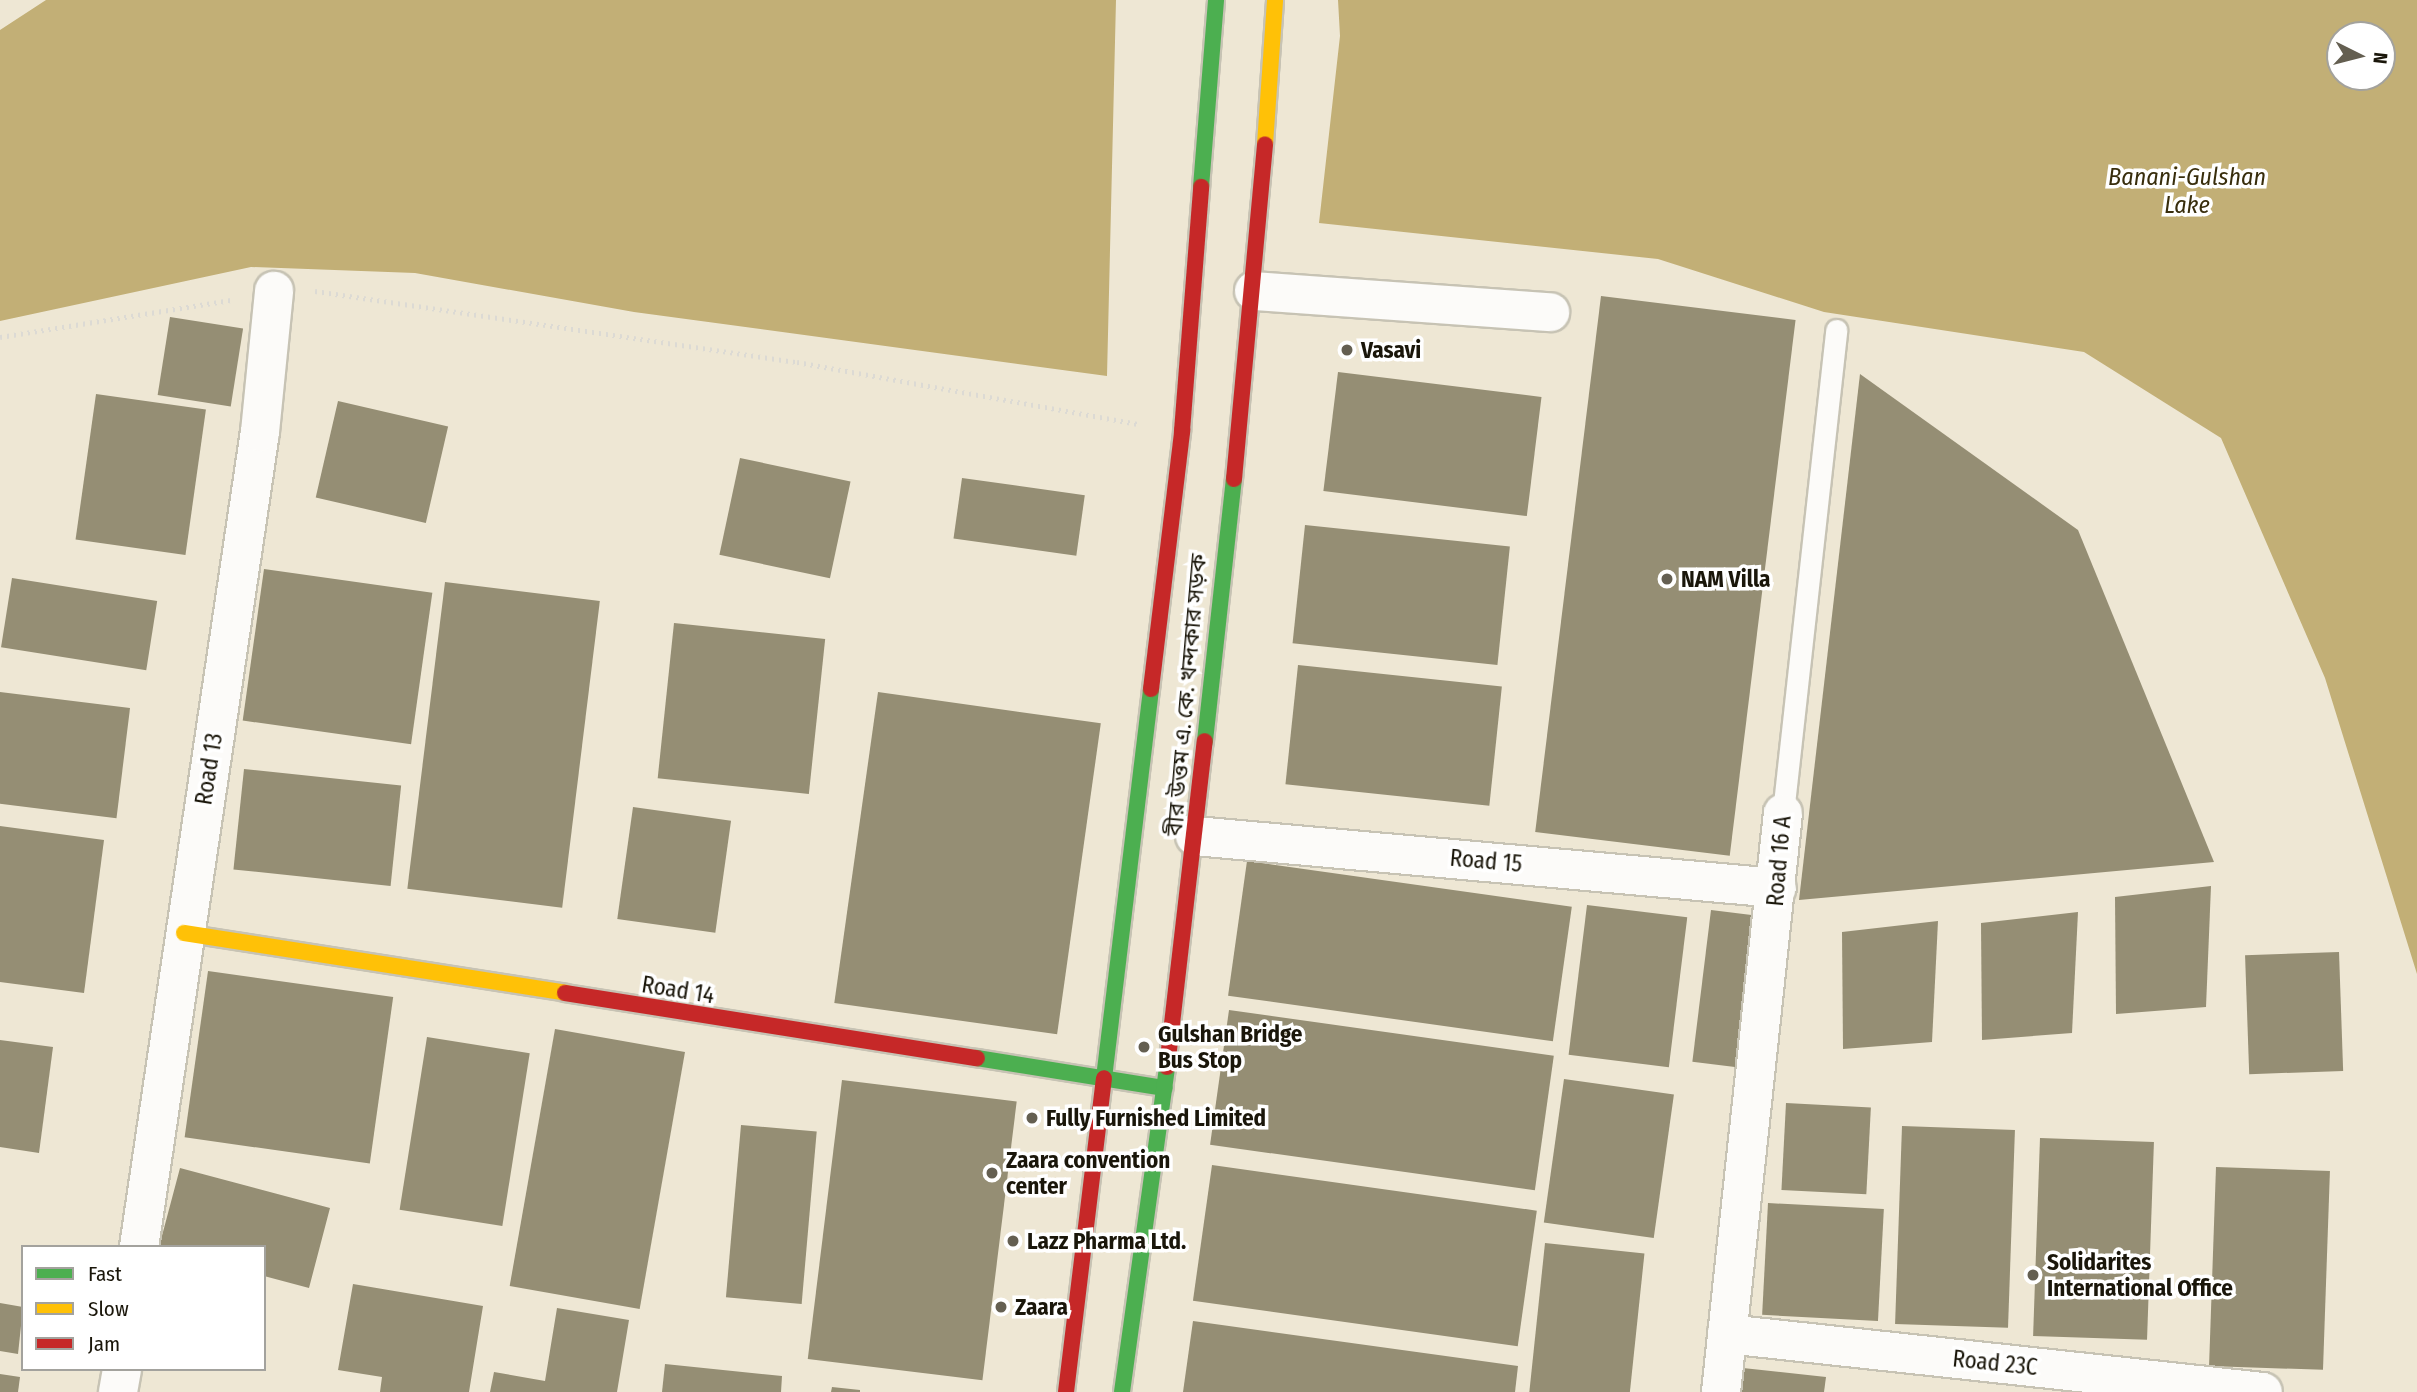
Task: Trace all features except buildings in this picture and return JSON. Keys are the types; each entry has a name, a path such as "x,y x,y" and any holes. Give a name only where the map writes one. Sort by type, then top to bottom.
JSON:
{"main road":[{"name":"বীর উত্তম এ. কে. খন্দকার সড়ক","path":"1066,1392 1106,1084 1182,431 1216,0"},
{"name":"বীর উত্তম এ. কে. খন্দকার সড়ক","path":"1122,1392 1165,1088 1195,836 1254,291 1275,0"},
{"name":"Road 14","path":"184,933 1106,1084 1165,1088"}],"street":[{"name":"Road 13","path":"139,1245 260,432 274,291"},
{"path":"1254,291 1550,312"},
{"name":"Road 16 A","path":"1721,1392 1783,813"},
{"name":"Road 15","path":"1195,836 1777,888"},
{"name":"Road 23C","path":"1727,1334 2263,1392"},
{"path":"118,1392 122,1371"}],"lane":[{"name":"Road 16 A","path":"1783,813 1836,330"}],"path":[{"path":"0,337 274,291 341,292 562,325 1182,431"}],"water":[{"path":"46,0 1116,0 1107,376 634,312 415,273 251,267 0,321 0,30"},
{"name":"Banani-Gulshan Lake","path":"1338,0 2417,0 2417,974 2325,678 2221,438 2084,352 1824,312 1658,259 1319,223 1340,36"}],"traffic: fast":[{"path":"1201,187 1216,0"},
{"path":"1205,741 1234,479"},
{"path":"1104,1078 1151,689"},
{"path":"977,1058 1165,1088"},
{"path":"1122,1392 1167,1067"}],"traffic: slow":[{"path":"1265,144 1275,0"},
{"path":"184,933 565,993"}],"traffic: jam":[{"path":"1234,479 1265,144"},
{"path":"1151,689 1182,431 1201,187"},
{"path":"1167,1067 1205,741"},
{"path":"565,993 977,1058"},
{"path":"1066,1392 1104,1078"}],"place":[{"name":"Vasavi","path":"1347,350"},
{"name":"NAM Villa","path":"1667,579"},
{"name":"Gulshan Bridge Bus Stop","path":"1144,1047"},
{"name":"Fully Furnished Limited","path":"1032,1118"},
{"name":"Zaara convention center","path":"992,1173"},
{"name":"Lazz Pharma Ltd.","path":"1013,1241"},
{"name":"Solidarites International Office","path":"2033,1275"},
{"name":"Zaara","path":"1001,1307"}]}
